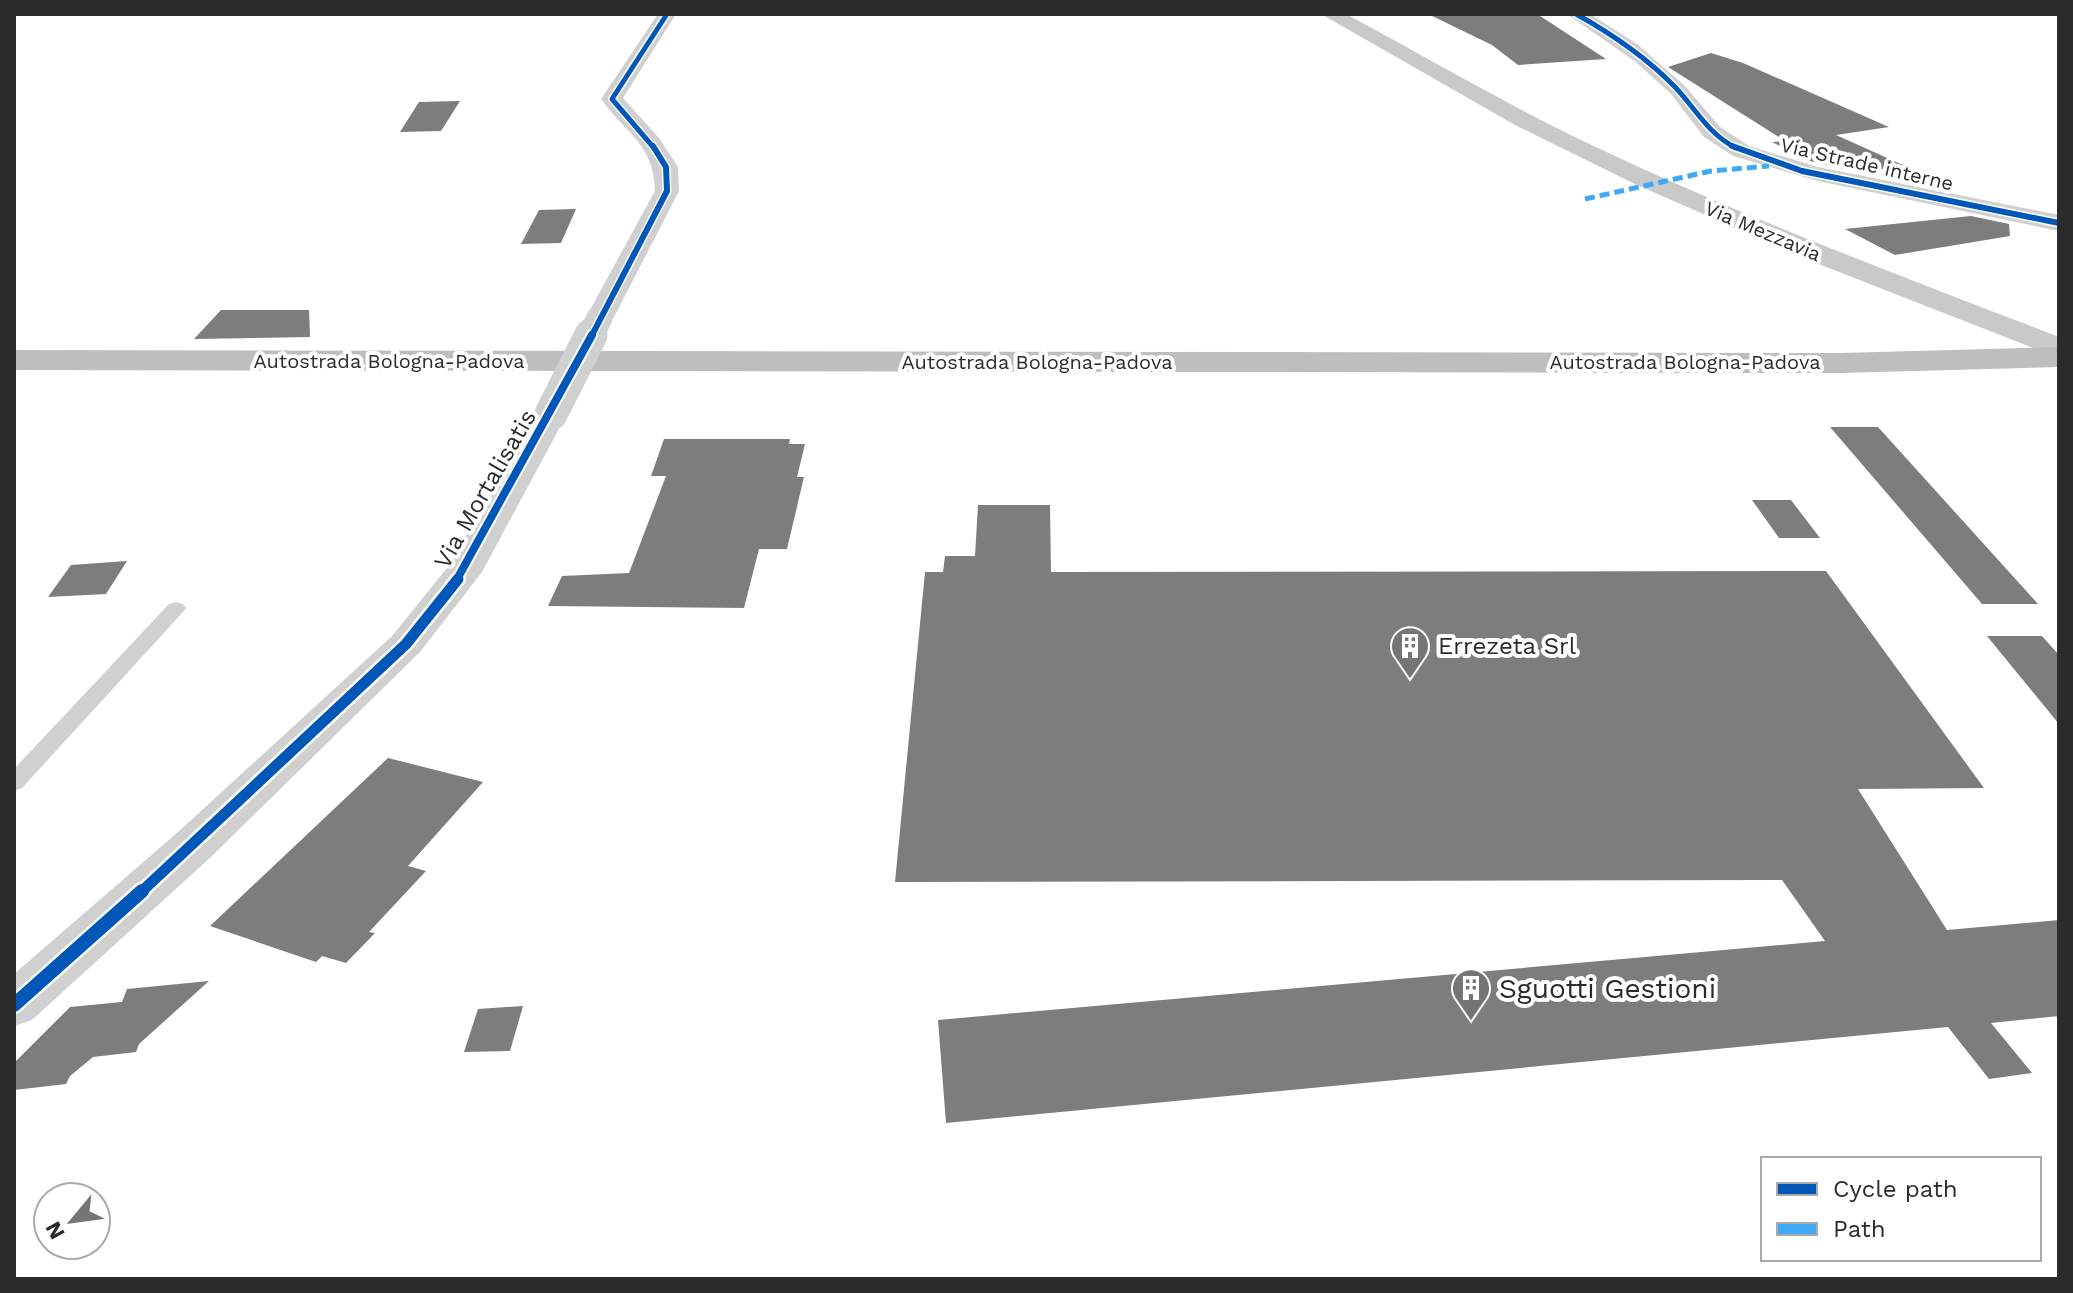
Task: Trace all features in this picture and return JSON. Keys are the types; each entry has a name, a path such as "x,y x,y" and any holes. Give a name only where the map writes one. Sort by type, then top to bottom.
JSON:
{"highway":[{"name":"Autostrada Bologna-Padova","path":"14,360 1841,363 2059,357"},
{"name":"Autostrada Bologna-Padova","path":"14,384 1865,387 2059,382"}],"main road":[{"name":"Via Mezzavia","path":"1331,14 1584,151 1677,194 1821,257 2059,348"}],"street":[{"name":"Via Mortalisatis","path":"14,1005 195,844 406,644 463,572 551,414 667,191 666,167 651,143 612,99 667,14"},
{"name":"Via Strade interne","path":"1576,14 1627,45 1680,92 1712,134 1738,149 1818,174 2059,223"}],"lane":[{"path":"14,783 176,608"}],"building":[{"path":"1428,14 1537,14 1606,59 1518,65 1492,45"},
{"path":"1711,53 1743,63 1889,127 1836,135 1905,166 1858,172 1810,161 1772,142 1785,141 1668,67"},
{"path":"460,101 441,131 400,132 419,102"},
{"path":"576,209 561,243 521,244 539,210"},
{"path":"1971,216 2009,224 2010,236 1895,255 1845,229"},
{"path":"221,310 309,310 310,337 194,339"},
{"path":"1830,427 1878,427 2038,604 1982,604"},
{"path":"664,439 790,439 789,444 805,444 797,477 804,477 787,549 759,549 744,608 548,606 562,576 629,573 666,476 651,476"},
{"path":"1752,500 1791,500 1820,538 1779,538"},
{"name":"Errezeta Srl","path":"978,505 1050,505 1051,572 1826,571 1984,788 1858,789 1947,930 2059,920 2059,1016 1991,1023 2032,1073 1989,1079 1948,1027 946,1123 938,1020 1825,941 1782,880 895,882 925,572 943,572 945,556 975,556"},
{"path":"127,561 106,594 48,597 71,565"},
{"path":"1987,636 2042,636 2059,655 2059,724"},
{"path":"388,758 483,782 408,866 426,871 369,932 375,933 346,963 322,956 316,962 210,926"},
{"path":"209,981 139,1044 136,1052 93,1057 70,1076 66,1084 14,1090 14,1063 70,1007 122,1002 127,989"},
{"path":"523,1006 510,1051 464,1052 478,1009"}],"marked path":[{"path":"1585,199 1711,171 1769,166"}],"cycle path":[{"path":"14,1005 195,844 406,644 463,572 551,414 667,191 666,167 651,143 612,99 667,14"},
{"path":"1576,14 1643,58 1678,90 1712,132 1741,151 1818,174 2059,223"}],"place":[{"name":"Errezeta Srl","path":"1410,680"},
{"name":"Sguotti Gestioni","path":"1471,1022"}]}
